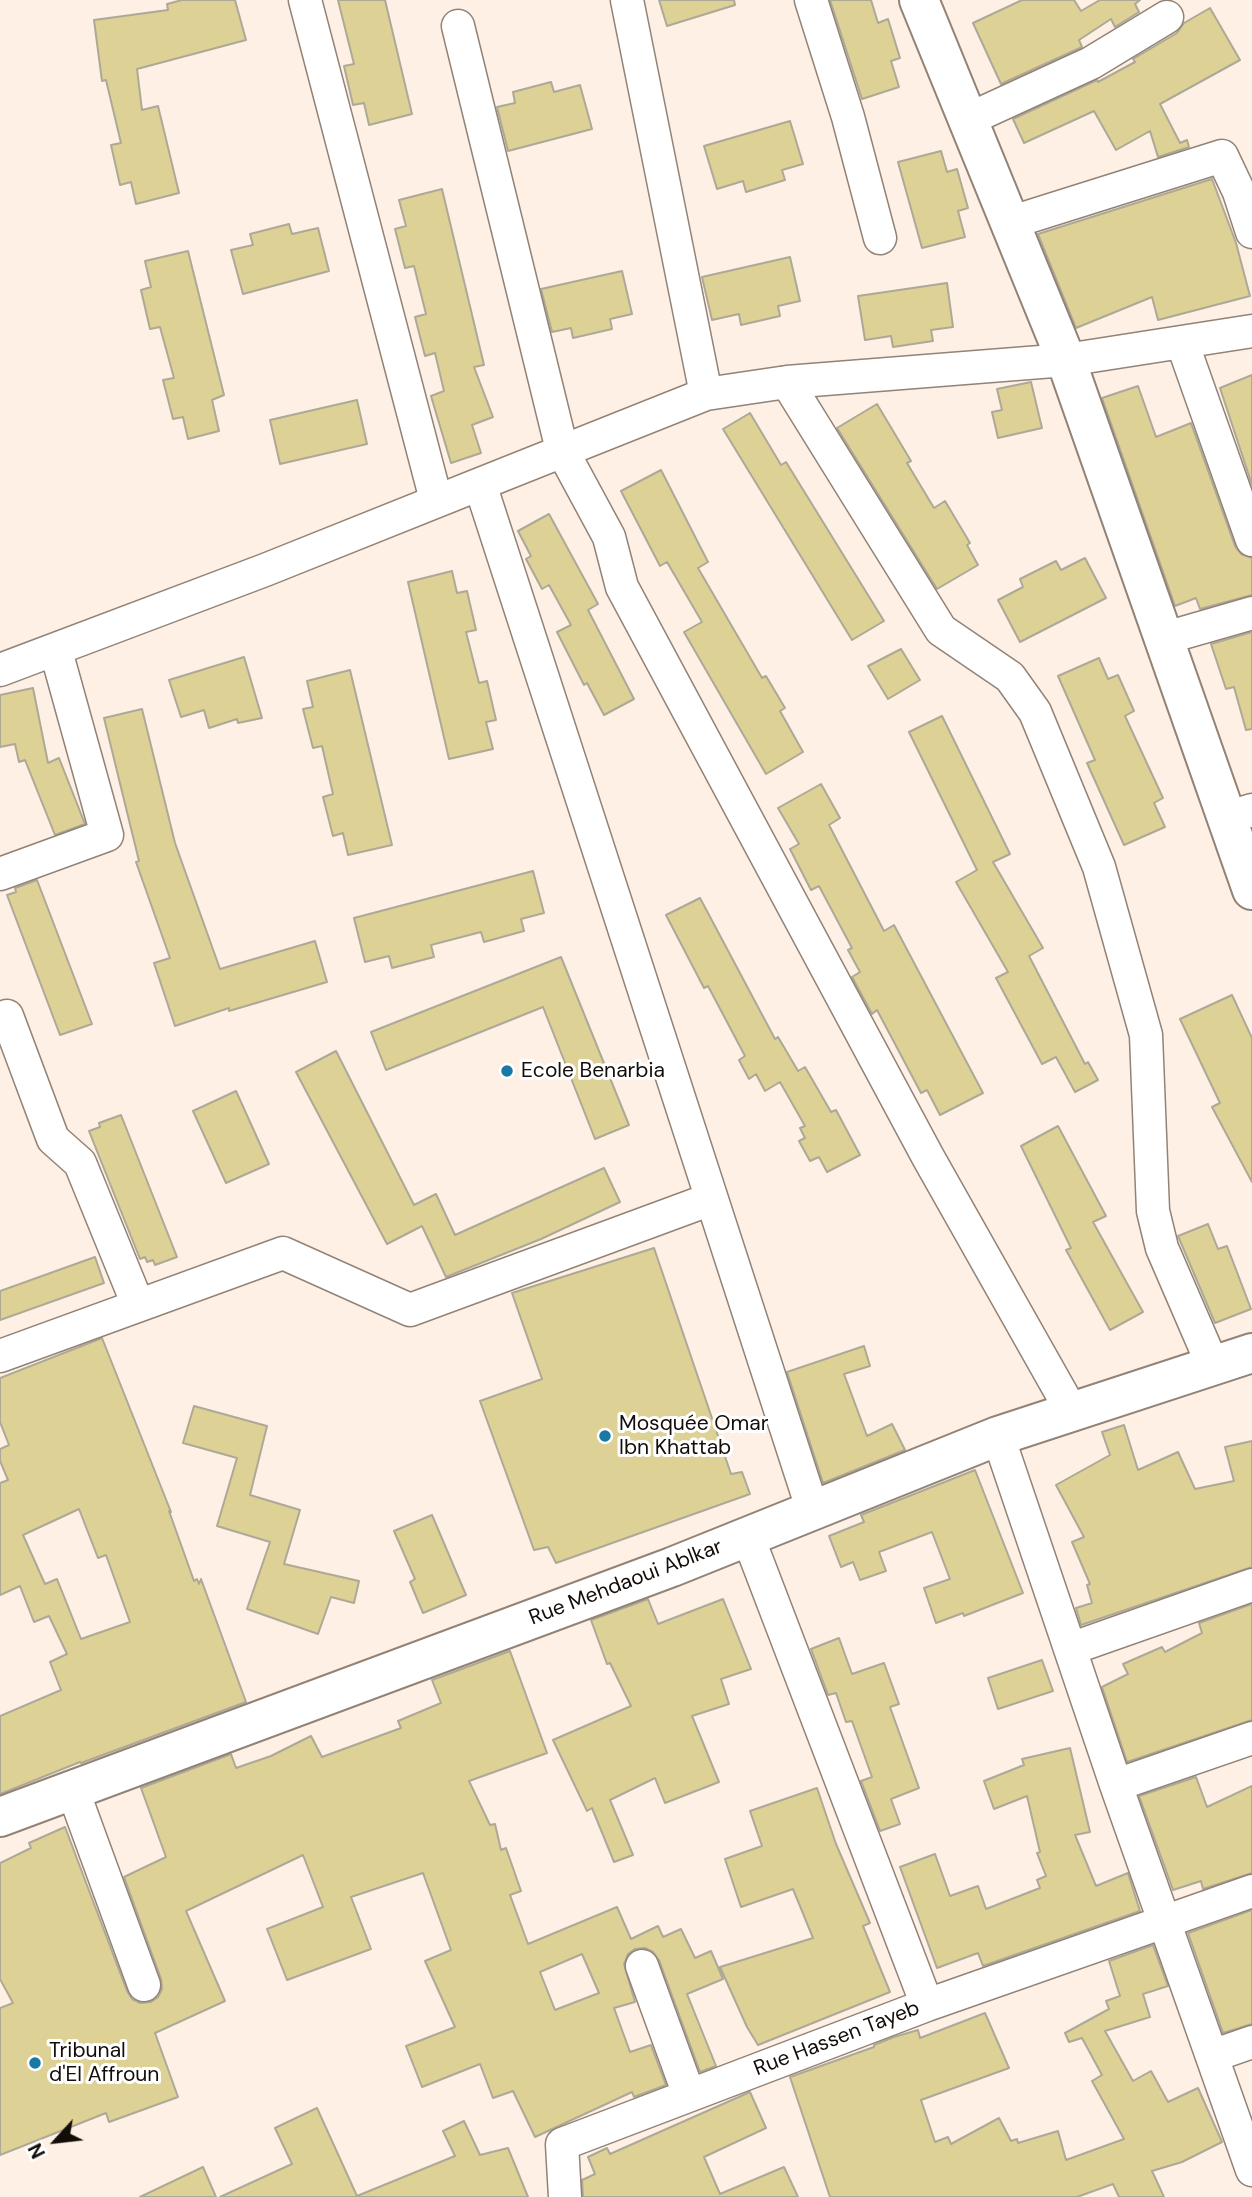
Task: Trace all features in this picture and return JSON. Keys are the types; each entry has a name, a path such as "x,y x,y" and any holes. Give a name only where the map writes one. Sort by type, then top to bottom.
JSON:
{"street":[{"path":"305,0 436,500"},
{"path":"627,0 706,394"},
{"path":"811,0 848,117 880,238"},
{"path":"919,0 1066,360 1163,639 1239,814 1252,890"},
{"path":"967,120 1091,63 1167,16"},
{"path":"458,26 562,450 608,537 622,587 928,1157 1072,1412"},
{"path":"1009,223 1222,156 1239,192 1252,232"},
{"path":"0,670 265,570 706,394 787,383 1066,360 1252,331"},
{"path":"1182,342 1252,540"},
{"path":"787,383 941,630 1010,677 1035,712 1099,867 1146,1035 1153,1211 1162,1248 1213,1366"},
{"path":"480,484 813,1511"},
{"path":"1163,639 1252,613"},
{"path":"0,874 107,835 56,651"},
{"path":"7,1016 53,1139 80,1163 138,1305"},
{"path":"0,1356 283,1253 410,1310 711,1199"},
{"name":"Rue Mehdaoui Ablkar","path":"0,1817 659,1572 998,1436 1252,1353"},
{"path":"998,1436 1116,1785 1252,2170"},
{"path":"748,1537 927,2005"},
{"path":"1070,1650 1252,1585"},
{"path":"1116,1785 1252,1738"},
{"path":"72,1788 144,1985"},
{"name":"Rue Hassen Tayeb","path":"565,2197 562,2144 927,2005 1252,1891"},
{"path":"642,1966 689,2095"},
{"path":"1212,2056 1252,2042"}],"building":[{"path":"182,0 235,0 246,40 137,69 142,110 158,106 179,193 136,204 131,182 120,185 111,145 121,143 106,80 102,81 94,20 168,10 167,4"},
{"path":"338,0 385,0 412,114 369,125 364,103 353,105 344,66 354,64"},
{"path":"659,0 734,0 735,5 667,26"},
{"path":"830,0 871,0 878,23 888,19 900,58 891,61 899,87 862,99"},
{"path":"1022,0 1074,0 1081,11 1100,0 1140,0 1135,4 1139,12 1115,27 1111,19 1079,40 1082,47 1001,84 973,23"},
{"path":"1210,8 1240,60 1160,104 1180,143 1187,140 1189,147 1158,157 1150,131 1116,150 1094,111 1024,143 1013,119 1097,80 1098,82 1135,62 1133,59 1177,33 1184,23"},
{"path":"551,82 554,92 580,85 592,129 508,151 497,107 515,103 513,92"},
{"path":"790,121 803,164 782,170 785,180 746,192 743,181 717,189 704,146"},
{"path":"941,151 947,172 957,169 968,208 958,211 965,237 922,248 898,162"},
{"path":"1212,179 1236,243 1250,296 1158,320 1152,297 1076,328 1038,234"},
{"path":"442,189 484,365 474,367 493,417 472,425 481,453 451,463 431,396 444,391 435,353 425,356 415,317 426,314 414,266 405,268 395,229 406,226 399,200"},
{"path":"289,224 292,234 318,228 329,271 243,294 231,250 253,245 250,234"},
{"path":"188,251 224,395 212,400 219,431 188,439 183,417 173,419 163,380 174,378 160,327 150,329 141,290 151,287 145,261"},
{"path":"790,257 800,301 778,306 780,316 741,325 739,314 712,320 702,277"},
{"path":"622,271 632,314 610,319 612,329 573,338 571,328 552,332 541,289"},
{"path":"947,283 953,327 931,330 933,341 893,347 891,336 865,340 858,296"},
{"path":"1252,375 1252,485 1220,388"},
{"path":"1031,382 1042,428 998,438 992,412 1002,410 997,389"},
{"path":"1138,386 1156,437 1191,423 1235,546 1241,554 1252,558 1252,595 1200,609 1196,598 1175,606 1102,398"},
{"path":"357,400 367,444 280,464 270,420"},
{"path":"877,404 911,461 907,463 934,508 945,501 970,543 967,545 978,565 937,589 837,428"},
{"path":"750,413 781,465 786,462 884,621 852,640 723,429"},
{"path":"661,470 708,562 698,568 762,678 766,676 785,708 780,711 803,752 766,774 684,632 702,622 667,562 660,566 621,491"},
{"path":"549,514 598,604 588,610 634,699 604,715 587,683 584,685 557,632 571,625 549,585 542,589 526,559 531,556 518,531"},
{"path":"1085,558 1106,598 1020,642 998,600 1023,587 1020,579 1056,561 1061,570"},
{"path":"452,571 457,593 467,591 476,630 466,632 479,683 487,681 496,720 486,722 493,749 449,759 408,582"},
{"path":"1252,632 1252,729 1246,730 1234,687 1226,689 1211,644"},
{"path":"901,649 920,680 888,699 868,666"},
{"path":"244,657 262,718 238,723 237,719 209,728 204,710 181,717 169,680"},
{"path":"1099,658 1108,679 1118,675 1134,711 1125,716 1163,798 1154,803 1165,827 1124,845 1087,763 1095,760 1058,676"},
{"path":"350,670 392,845 348,855 343,833 333,836 323,797 333,794 322,746 313,748 303,709 313,707 307,681"},
{"path":"33,688 48,763 59,758 85,824 55,835 25,760 19,762 15,744 0,747 0,695"},
{"path":"142,709 175,843 220,969 315,941 327,982 229,1011 229,1008 175,1026 154,963 170,958 136,862 139,861 104,718"},
{"path":"942,716 1010,854 993,862 1043,948 1029,956 1085,1064 1088,1062 1098,1080 1075,1092 1056,1057 1042,1064 996,978 1008,972 956,882 977,870 909,732"},
{"path":"821,784 840,818 829,825 884,931 894,925 983,1093 940,1115 927,1090 921,1093 877,1010 872,1014 852,977 860,972 848,950 852,948 819,886 811,890 790,849 799,844 778,808"},
{"path":"533,871 544,913 521,919 524,931 484,942 481,932 431,945 434,957 392,968 389,956 365,962 354,918"},
{"path":"37,880 92,1024 60,1035 7,895 16,892 15,888"},
{"path":"700,898 775,1039 778,1037 798,1071 805,1067 831,1112 836,1110 860,1155 827,1172 819,1157 810,1161 799,1141 805,1138 800,1128 805,1126 780,1082 765,1091 756,1074 749,1079 739,1060 745,1056 708,986 704,988 666,915"},
{"path":"561,957 629,1125 595,1139 543,1007 386,1070 371,1032"},
{"path":"1232,995 1252,1038 1252,1182 1212,1107 1220,1103 1180,1019"},
{"path":"336,1051 414,1205 436,1194 455,1235 604,1168 620,1202 541,1239 446,1277 422,1226 387,1244 296,1072"},
{"path":"236,1091 269,1164 226,1183 193,1111"},
{"path":"121,1115 177,1257 155,1265 153,1260 147,1262 145,1257 140,1259 89,1131 100,1127 99,1123"},
{"path":"1058,1126 1106,1216 1093,1222 1143,1312 1110,1330 1066,1250 1071,1248 1021,1146"},
{"path":"1208,1224 1218,1249 1227,1246 1251,1309 1215,1323 1178,1236"},
{"name":"Mosquée Omar Ibn Khattab","path":"654,1248 731,1474 742,1472 750,1494 556,1563 548,1547 534,1550 480,1401 542,1379 512,1293"},
{"path":"95,1257 104,1283 0,1320 0,1291"},
{"path":"102,1338 171,1512 169,1511 194,1581 197,1579 199,1584 201,1579 246,1702 0,1794 0,1716 61,1690 50,1662 67,1654 49,1616 34,1622 20,1586 0,1595 0,1483 8,1480 0,1461 0,1449 9,1445 0,1422 0,1378","holes":["79,1509 98,1558 106,1555 130,1622 81,1639 57,1579 45,1584 23,1535"]},
{"path":"864,1346 870,1366 844,1374 867,1436 892,1424 905,1450 823,1483 787,1372"},
{"path":"194,1406 267,1426 250,1495 300,1510 284,1564 359,1581 354,1603 331,1597 318,1634 247,1609 270,1542 217,1526 237,1458 183,1443"},
{"path":"1124,1425 1138,1470 1178,1452 1195,1489 1234,1481 1225,1447 1252,1441 1252,1567 1081,1625 1076,1608 1092,1603 1087,1585 1090,1584 1072,1542 1084,1537 1056,1485 1110,1455 1102,1432"},
{"path":"975,1470 1023,1593 964,1616 963,1613 936,1623 924,1588 950,1579 932,1532 879,1552 886,1571 860,1580 853,1562 841,1567 829,1536 864,1522 861,1515"},
{"path":"432,1515 466,1595 423,1613 410,1582 415,1579 394,1531"},
{"path":"648,1599 658,1624 723,1599 751,1669 721,1679 729,1704 692,1716 719,1782 665,1803 655,1778 610,1800 633,1855 614,1862 592,1808 587,1811 553,1740 631,1706 610,1663 607,1664 591,1620"},
{"path":"1252,1604 1252,1720 1127,1762 1102,1687 1128,1674 1123,1664 1162,1647 1165,1652 1202,1633 1199,1623"},
{"path":"839,1638 852,1674 884,1663 899,1704 890,1707 919,1788 891,1799 900,1824 880,1831 861,1781 872,1777 852,1721 846,1722 836,1693 828,1695 811,1649"},
{"path":"510,1651 547,1753 469,1781 490,1825 495,1824 501,1850 506,1848 521,1891 510,1895 528,1944 617,1907 631,1939 658,1926 663,1937 681,1929 695,1958 711,1951 723,1979 687,1994 716,2066 700,2072 659,1960 653,1952 645,1948 635,1949 628,1954 624,1964 635,2002 614,2008 630,2052 651,2045 666,2085 634,2097 632,2092 535,2137 513,2091 493,2098 480,2064 422,2087 406,2046 455,2027 425,1961 451,1950 423,1873 351,1897 371,1949 287,1980 267,1929 323,1907 303,1855 186,1911 225,2001 155,2033 178,2097 109,2122 106,2113 0,2155 0,2008 13,2003 0,1979 0,1863 31,1848 29,1843 65,1827 127,1991 132,1999 140,2003 151,2002 158,1997 162,1989 161,1979 124,1877 166,1857 141,1788 231,1754 236,1768 271,1756 311,1736 322,1757 401,1728 398,1721 441,1703 432,1680","holes":["582,1954 599,1993 555,2010 540,1972"]},
{"path":"1042,1660 1053,1691 998,1709 988,1678"},
{"path":"1070,1748 1090,1832 1075,1835 1096,1886 1128,1873 1140,1911 983,1966 978,1953 937,1968 900,1867 935,1854 950,1896 978,1886 986,1909 1040,1888 1037,1880 1046,1876 1037,1853 1040,1852 1027,1796 994,1809 984,1781 1024,1765 1022,1759"},
{"path":"1196,1777 1207,1807 1252,1786 1252,1873 1203,1889 1201,1881 1173,1890 1139,1796"},
{"path":"817,1788 836,1844 870,1923 863,1926 890,1992 758,2045 720,1967 813,1938 793,1889 741,1907 725,1859 762,1846 750,1811"},
{"path":"1252,1910 1252,2024 1223,2033 1188,1933"},
{"path":"1153,1945 1168,1986 1143,1994 1150,2017 1105,2031 1133,2081 1151,2071 1168,2102 1198,2088 1222,2142 1182,2162 1152,2171 1164,2197 1119,2197 1113,2184 1077,2197 830,2197 790,2077 874,2047 894,2037 918,2030 920,2038 985,2013 1009,2068 921,2100 935,2142 948,2137 951,2144 999,2118 1011,2141 1017,2139 1018,2143 1058,2131 1066,2160 1124,2139 1092,2081 1102,2075 1082,2038 1069,2042 1065,2033 1109,2009 1106,2001 1120,1996 1109,1961"},
{"path":"750,2092 766,2128 704,2157 720,2194 784,2167 798,2197 583,2197 582,2180 595,2174 588,2157 607,2148 610,2154"},
{"path":"317,2108 357,2196 455,2156 443,2131 464,2121 480,2155 508,2148 528,2197 220,2197 292,2164 275,2128"},
{"path":"203,2167 216,2197 140,2197"}],"place":[{"name":"Ecole Benarbia","path":"507,1071"},
{"name":"Mosquée Omar Ibn Khattab","path":"605,1436"},
{"name":"Tribunal d'El Affroun","path":"35,2063"}]}
